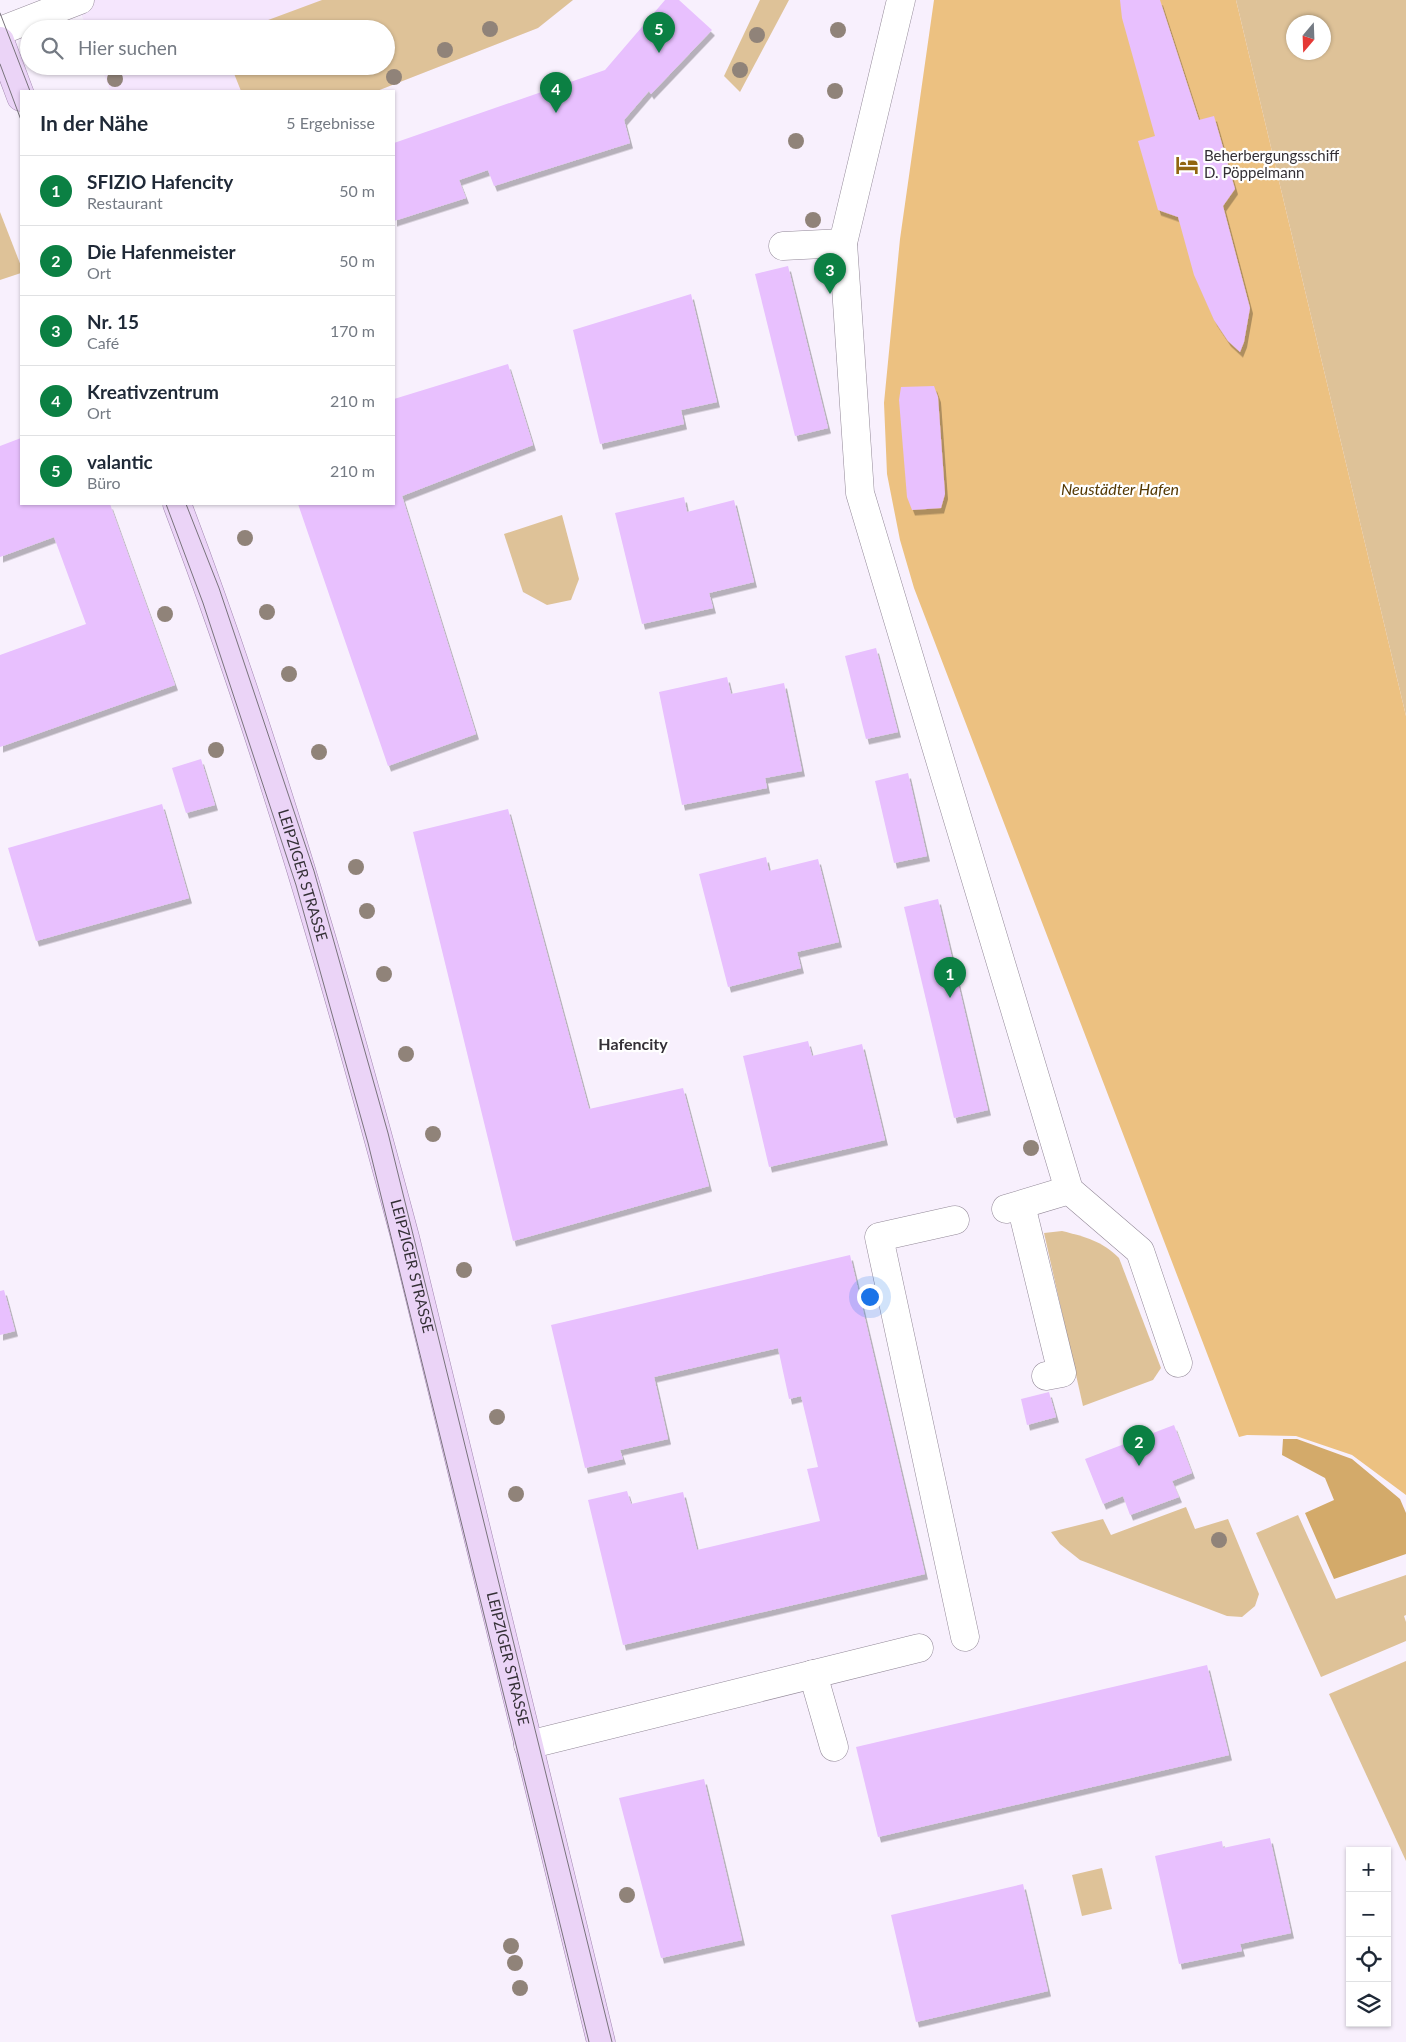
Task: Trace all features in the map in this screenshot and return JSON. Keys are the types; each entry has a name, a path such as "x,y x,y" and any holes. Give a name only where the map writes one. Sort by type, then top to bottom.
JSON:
{"main road":[{"path":"0,40 20,94"},
{"name":"LEIPZIGER STRASSE","path":"177,505 262,746 308,888 371,1113 405,1237 601,2042"}],"street":[{"path":"28,20 80,0"},
{"path":"901,0 842,243 850,495 1069,1190 1140,1251 1178,1363"},
{"path":"0,31 20,23"},
{"path":"783,246 842,243"},
{"path":"1046,1376 1062,1373 1014,1207 1069,1190"},
{"path":"955,1220 879,1237 965,1637"},
{"path":"528,1745 918,1648"},
{"path":"813,1674 834,1747"}],"shaded area":[{"path":"76,0 573,0 538,28 380,90 110,90 104,75 395,75 395,20 84,20"},
{"path":"322,0 573,0 538,28 380,90 241,90 235,75 395,75 395,20 268,20"},
{"path":"760,0 789,0 740,92 724,76"},
{"path":"1236,0 1406,0 1406,716"},
{"path":"0,212 20,263 20,273 0,280"},
{"path":"562,515 579,579 571,600 547,605 523,592 504,534"},
{"path":"1062,1231 1093,1240 1106,1247 1119,1258 1161,1368 1153,1380 1083,1406 1044,1233"},
{"path":"1283,1439 1297,1439 1352,1459 1400,1499 1406,1513 1406,1554 1334,1579 1305,1513 1334,1500 1325,1478 1282,1455"},
{"path":"1186,1507 1195,1529 1228,1519 1259,1594 1255,1606 1242,1617 1227,1616 1080,1560 1060,1544 1051,1532 1103,1519 1111,1535"},
{"path":"1298,1515 1336,1599 1406,1575 1406,1615 1404,1616 1406,1622 1406,1641 1321,1677 1256,1533"},
{"path":"1406,1661 1406,1861 1329,1694"},
{"path":"1102,1868 1112,1909 1082,1916 1072,1875"}],"water":[{"name":"Neustädter Hafen","path":"934,0 1236,0 1406,716 1406,1495 1352,1455 1296,1436 1247,1435 1239,1437 914,588 900,540 887,474 884,403 900,239"}],"building":[{"path":"665,0 679,0 712,30 651,94 649,91 624,120 630,143 494,186 488,170 459,180 466,198 395,221 395,143 605,70"},
{"name":"Beherbergungsschiff D. Pöppelmann","path":"1120,0 1160,0 1199,120 1214,116 1235,189 1223,206 1250,308 1244,342 1240,352 1228,341 1214,320 1194,275 1178,217 1158,210 1138,141 1155,136 1122,18"},
{"path":"788,266 828,428 795,436 755,274"},
{"path":"691,294 717,402 681,410 684,424 600,444 573,330"},
{"path":"508,364 533,445 402,496 476,734 388,766 298,505 395,505 395,399"},
{"path":"934,386 938,397 945,494 941,508 912,510 907,497 899,400 901,387"},
{"path":"20,438 20,505 110,505 175,685 0,747 0,655 86,624 54,537 0,557 0,446"},
{"path":"684,497 687,512 734,500 754,582 709,593 713,608 642,624 615,513"},
{"path":"876,648 898,732 866,739 845,656"},
{"path":"727,677 731,694 784,683 802,771 765,778 767,788 682,805 659,692"},
{"path":"201,759 215,805 186,813 172,768"},
{"path":"908,773 927,856 894,863 875,781"},
{"path":"162,804 189,898 36,941 8,848"},
{"path":"508,809 589,1109 683,1088 709,1186 513,1241 413,832"},
{"path":"766,857 769,871 818,859 839,942 797,952 801,968 728,987 699,874"},
{"path":"938,899 988,1110 954,1118 904,907"},
{"path":"808,1041 812,1056 862,1044 885,1140 769,1167 743,1056"},
{"path":"850,1255 925,1574 623,1645 588,1500 627,1491 631,1504 683,1492 697,1550 820,1521 807,1469 818,1467 801,1396 789,1399 778,1348 654,1377 668,1439 620,1450 623,1459 585,1468 551,1325"},
{"path":"4,1290 15,1331 0,1335 0,1291"},
{"path":"1049,1392 1056,1417 1027,1425 1021,1399"},
{"path":"1174,1425 1192,1473 1172,1481 1179,1497 1130,1515 1123,1496 1103,1504 1085,1459"},
{"path":"1207,1665 1229,1755 878,1837 856,1747"},
{"path":"704,1779 742,1940 661,1958 619,1798"},
{"path":"1270,1838 1291,1933 1240,1944 1242,1951 1179,1964 1155,1856 1222,1841 1223,1848"},
{"path":"1023,1884 1048,1991 916,2022 891,1915"}],"tram line":[{"path":"0,13 20,65"},
{"path":"0,64 20,117"},
{"path":"24,75 30,90"},
{"path":"166,505 203,603 296,885 368,1143 589,2042"},
{"path":"186,505 219,588 314,871 388,1133 612,2042"}],"place":[{"name":"valantic","path":"659,53"},
{"name":"Kreativzentrum","path":"556,113"},
{"name":"Beherbergungsschiff D. Pöppelmann","path":"1187,165"},
{"name":"Nr. 15","path":"830,294"},
{"name":"SFIZIO Hafencity","path":"950,998"},
{"name":"Die Hafenmeister","path":"1139,1466"}],"district":[{"name":"Hafencity","path":"633,1044"}]}
